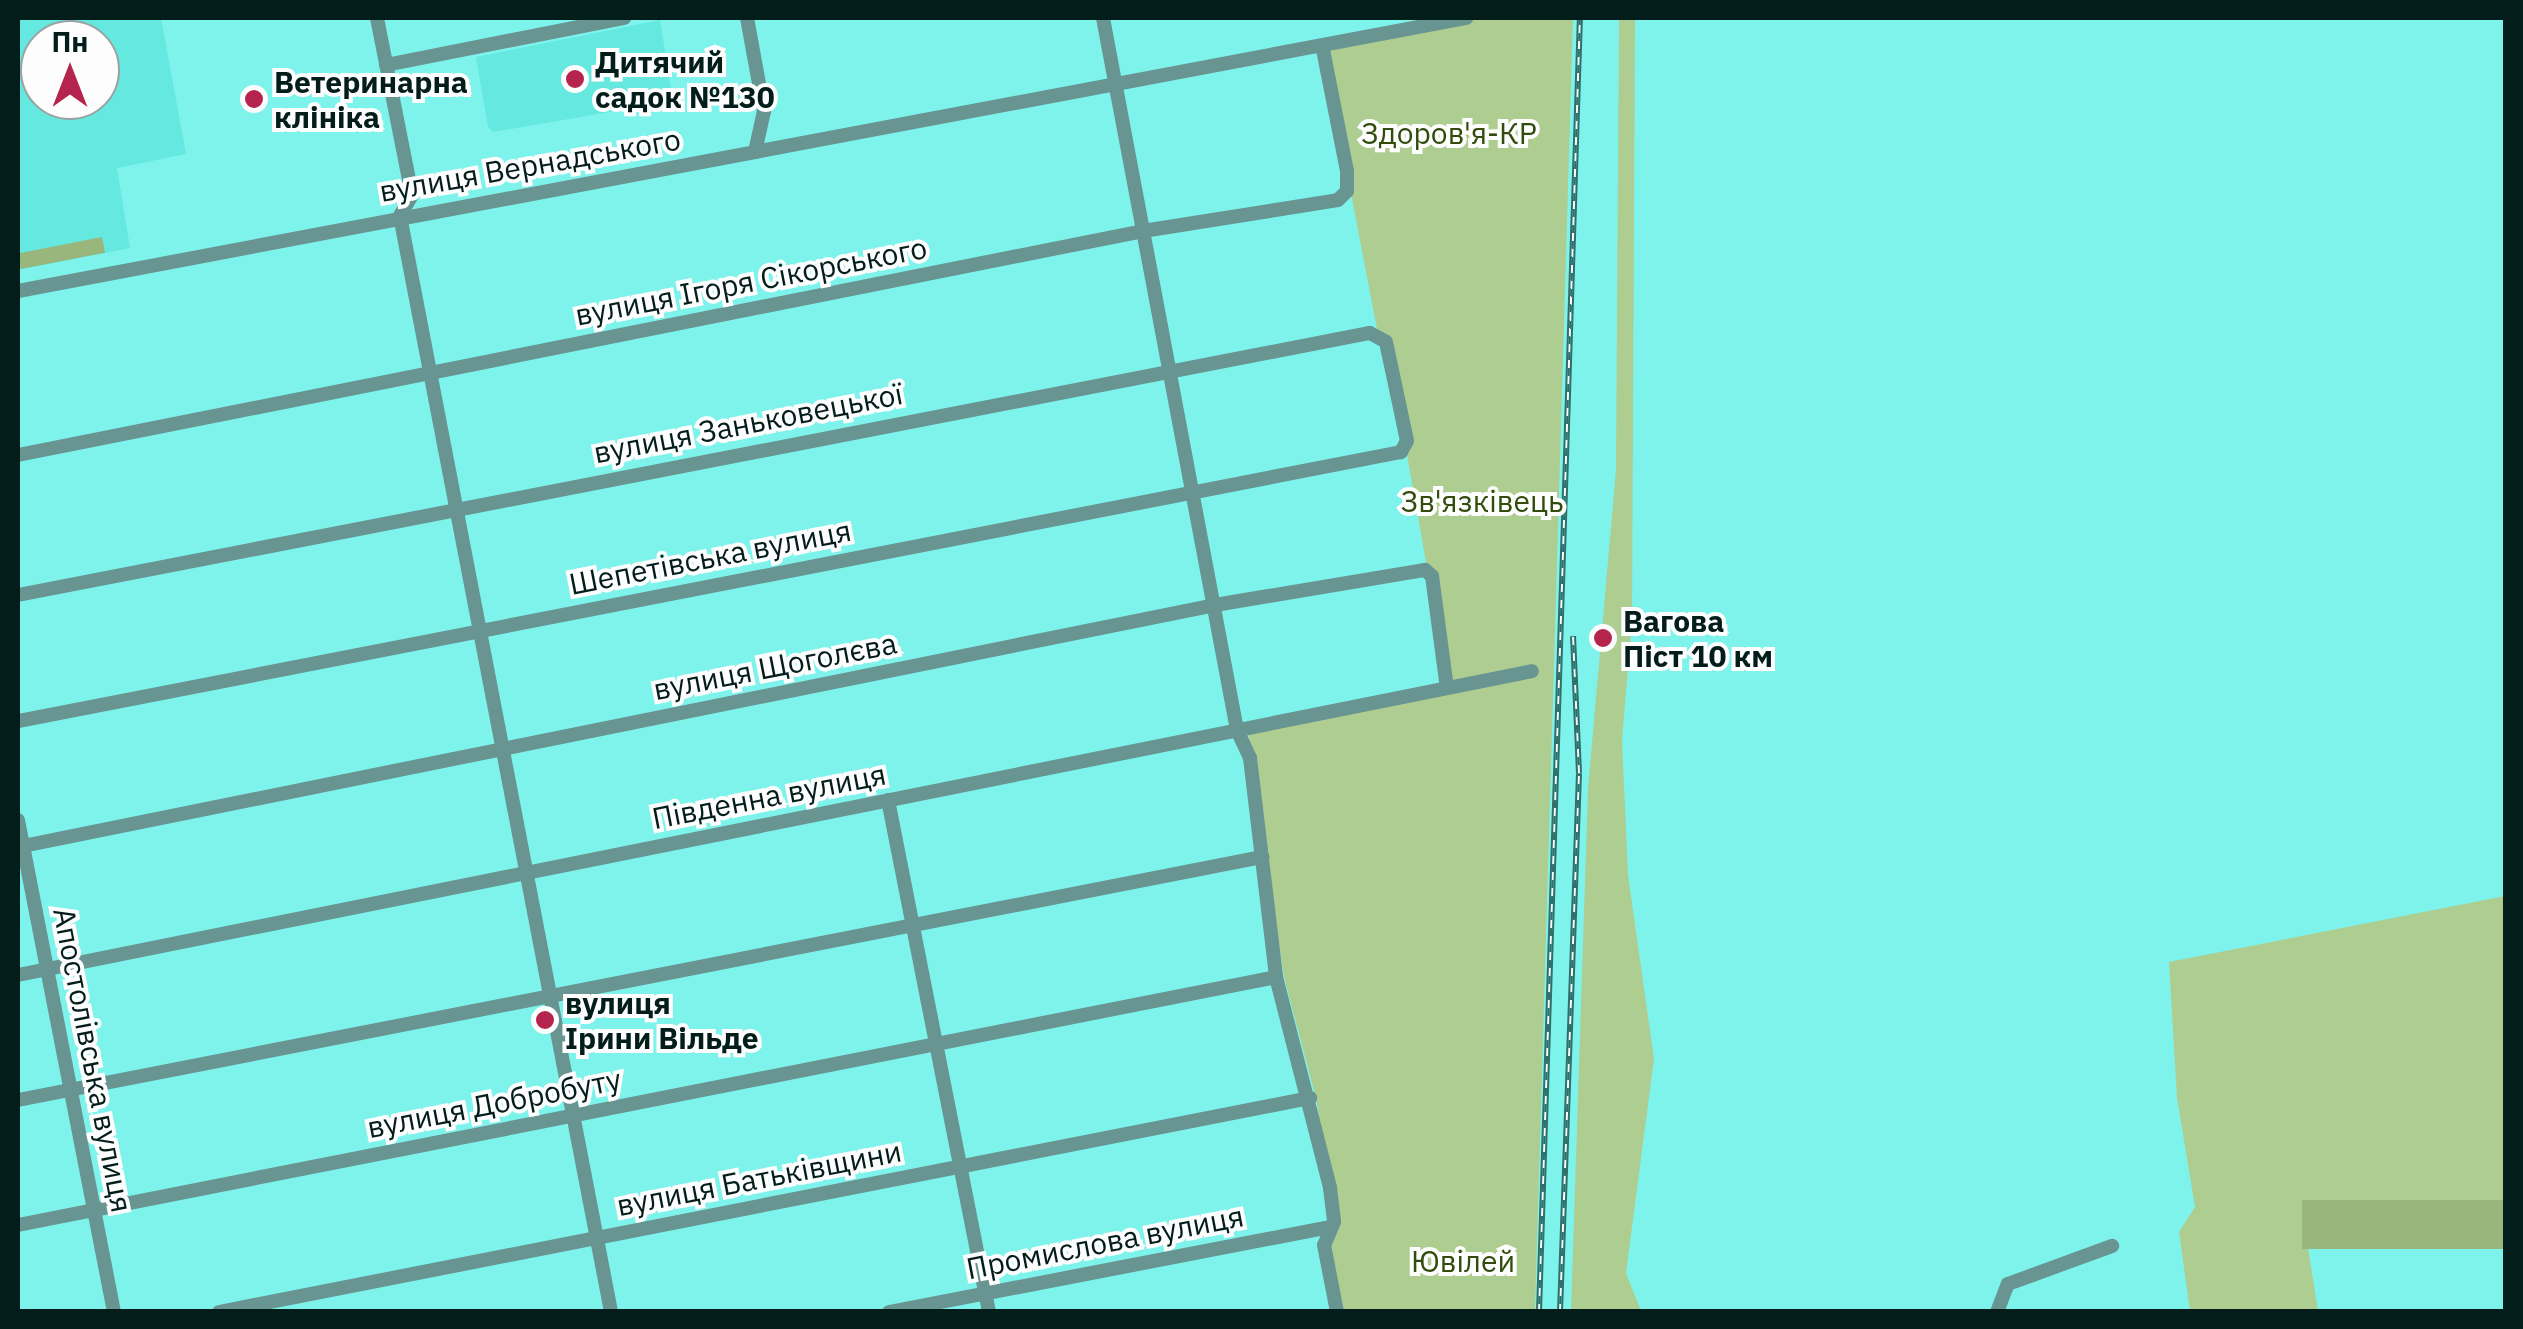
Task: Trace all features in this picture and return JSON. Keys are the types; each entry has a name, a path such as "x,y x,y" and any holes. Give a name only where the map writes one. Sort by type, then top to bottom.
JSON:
{"street":[{"path":"377,18 412,195 400,216 502,750 577,1114 611,1312"},
{"path":"386,66 624,18"},
{"path":"747,18 764,111 755,152"},
{"path":"1102,18 1237,730 1250,758 1276,977 1310,1098 1334,1212 1324,1245 1337,1312"},
{"name":"вулиця Вернадського","path":"18,291 1466,18"},
{"name":"вулиця Ігоря Сікорського","path":"18,454 1345,194 1348,172 1322,45"},
{"name":"вулиця Заньковецької","path":"18,595 458,506 1379,334 1407,442"},
{"name":"Шепетівська вулиця","path":"18,721 1401,452 1407,442"},
{"name":"вулиця Щоголєва","path":"20,847 1215,605 1430,572 1448,688"},
{"name":"Південна вулиця","path":"18,975 1532,671"},
{"path":"888,800 989,1312"},
{"name":"Апостолівська вулиця","path":"18,820 20,847 114,1312"},
{"path":"18,1100 1262,856"},
{"name":"вулиця Добробуту","path":"18,1225 1276,977"},
{"name":"вулиця Батьківщини","path":"218,1312 1310,1098"},
{"name":"Промислова вулиця","path":"890,1312 1331,1227"},
{"path":"1997,1312 2008,1284 2112,1246"}],"shaded area":[{"path":"18,18 161,18 186,154 117,168 130,248 18,270"},
{"name":"Дитячий садок №130","path":"660,20 673,101 493,132 488,127 476,57"},
{"path":"102,237 105,253 21,269 18,253"},
{"path":"2302,1200 2505,1200 2505,1249 2302,1249"}],"green space":[{"path":"1484,18 1573,18 1535,1311 1339,1311 1325,1243 1338,1230 1316,1098 1284,977 1248,733 1448,687 1387,341 1377,329 1323,48"},
{"path":"1619,18 1635,18 1632,621 1622,740 1628,875 1654,1059 1626,1273 1641,1311 1571,1312 1588,789 1616,470"},
{"path":"2505,896 2505,1200 2306,1235 2318,1311 2190,1311 2179,1232 2195,1207 2177,1098 2169,962"}],"railway":[{"path":"1539,1312 1580,18"},
{"path":"1560,1312 1579,773 1573,636"}],"place":[{"name":"Дитячий садок №130","path":"575,79"},
{"name":"Ветеринарна клініка","path":"254,99"},
{"name":"Вагова Піст 10 км","path":"1603,638"},
{"name":"вулиця Ірини Вільде","path":"545,1020"}],"park label":[{"name":"Здоров'я-КР","path":"1449,133"},
{"name":"Зв'язківець","path":"1482,501"},
{"name":"Ювілей","path":"1463,1261"}]}
